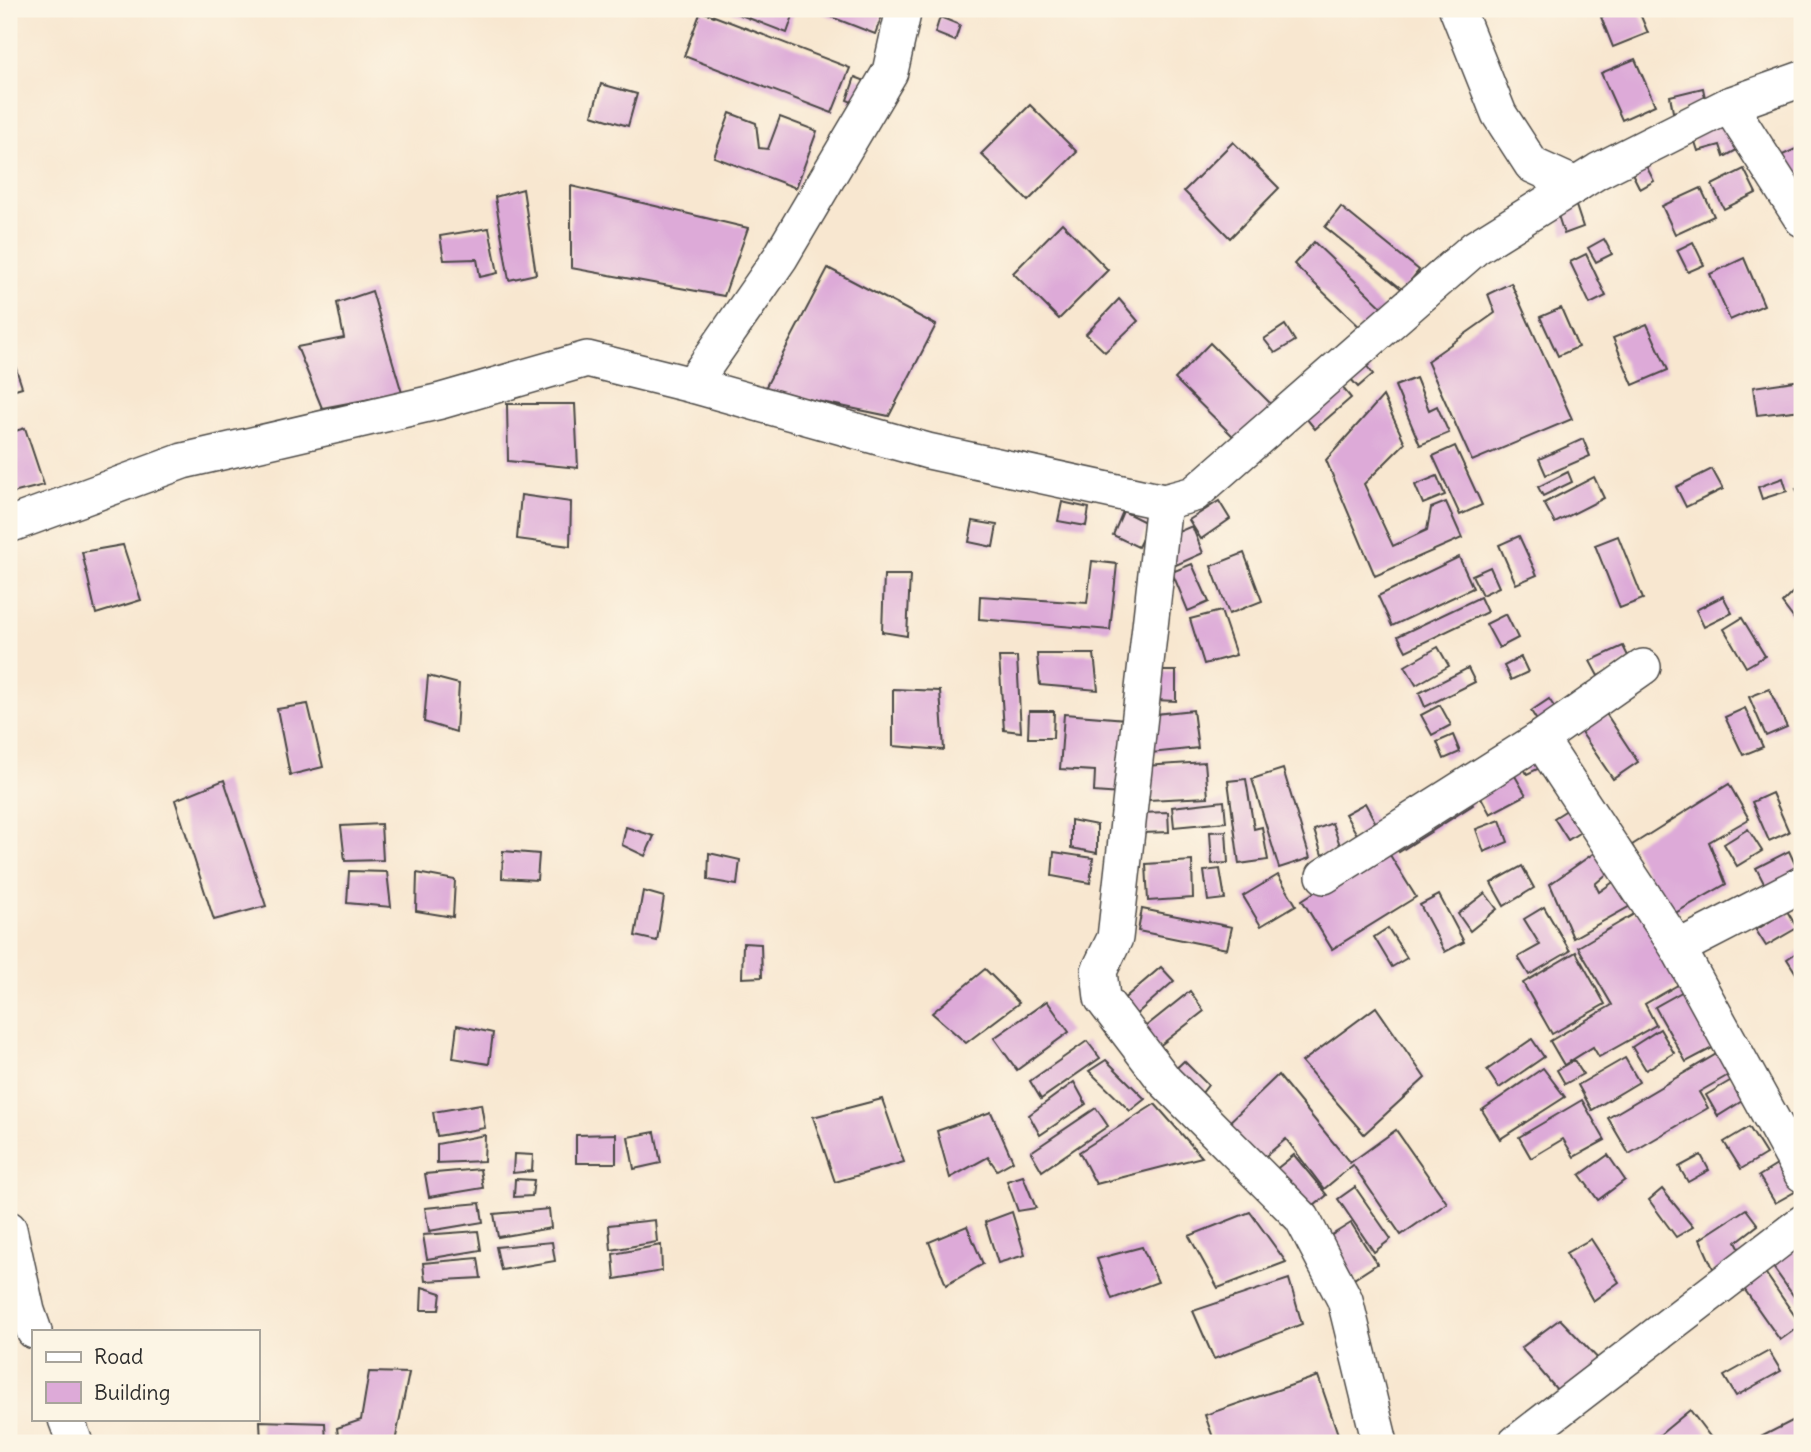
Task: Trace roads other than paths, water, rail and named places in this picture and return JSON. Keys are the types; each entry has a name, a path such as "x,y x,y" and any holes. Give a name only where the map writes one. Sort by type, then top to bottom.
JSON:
{"street":[{"path":"692,385 780,258 890,72 904,9"},
{"path":"1457,9 1499,114 1532,164 1576,185"},
{"path":"9,524 183,461 441,401 587,359 692,385 928,451 1164,502 1194,494 1475,248 1598,171 1729,104 1802,79"},
{"path":"1729,104 1802,219"},
{"path":"1164,502 1115,938 1099,971 1102,998 1166,1082 1302,1218 1345,1300 1380,1443"},
{"path":"1324,876 1540,738 1643,667"},
{"path":"1540,738 1678,948 1802,1174"},
{"path":"1678,948 1802,884"},
{"path":"1516,1443 1802,1223"},
{"path":"9,1229 34,1330"},
{"path":"66,1420 75,1443"}]}
